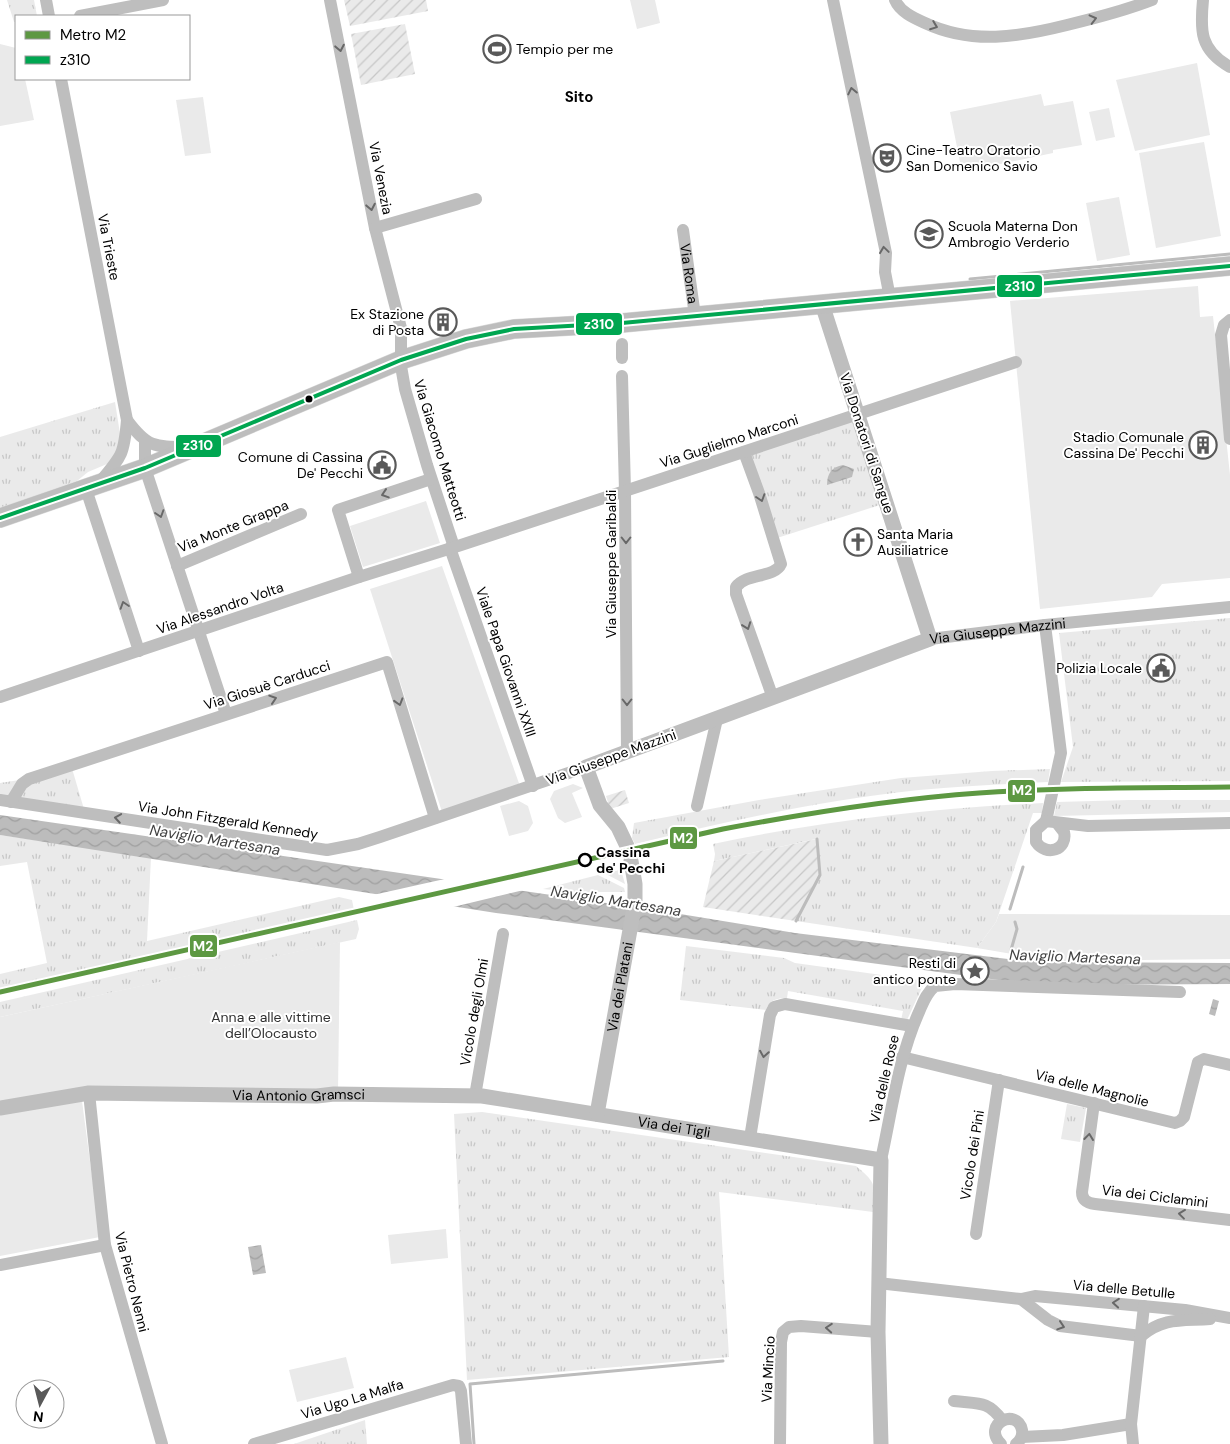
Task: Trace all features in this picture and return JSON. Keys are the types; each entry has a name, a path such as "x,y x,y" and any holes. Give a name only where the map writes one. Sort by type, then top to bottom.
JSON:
{"main road":[{"name":"Via Roma","path":"0,518 145,468 402,360 466,339 503,331 622,334 695,316 1230,266"}],"street":[{"path":"46,0 49,15"},
{"path":"85,15 163,0"},
{"name":"Via Venezia","path":"330,0 376,228 401,328 402,360"},
{"path":"833,0 886,253 885,272 890,298"},
{"path":"895,0 898,6 906,13 936,28 968,36 997,38 1033,34 1083,22 1124,11 1152,0"},
{"path":"1203,0 1201,25 1204,42 1218,60 1230,67"},
{"name":"Via Trieste","path":"61,80 127,420 125,446 119,460 92,487"},
{"path":"376,228 476,199"},
{"name":"Via Roma","path":"683,230 695,316"},
{"name":"Via Donatori di Sangue","path":"822,304 930,639"},
{"path":"1230,320 1224,325 1221,335 1230,439"},
{"path":"622,334 622,358"},
{"name":"Via Giacomo Matteotti","path":"402,360 406,393 454,547"},
{"name":"Via Guglielmo Marconi","path":"454,547 1016,362"},
{"name":"Via Giuseppe Garibaldi","path":"622,376 627,752"},
{"name":"Via Trieste","path":"127,420 145,441"},
{"path":"194,447 162,447 145,441 145,468 226,714"},
{"path":"125,446 127,457 145,468"},
{"path":"744,452 760,493 780,564 776,570 746,579 737,584 736,594 773,698"},
{"path":"359,577 338,510 432,479"},
{"path":"92,487 139,651"},
{"name":"Via Monte Grappa","path":"177,566 301,514"},
{"name":"Via Alessandro Volta","path":"0,697 454,547"},
{"name":"Viale Papa Giovanni XXIII","path":"454,547 536,784"},
{"name":"Via Giuseppe Mazzini","path":"536,784 717,719 930,639 1045,625 1230,607"},
{"path":"1045,625 1061,753 1050,802 1051,822"},
{"name":"Via Giosuè Carducci","path":"6,801 29,779 387,662 434,818"},
{"path":"697,806 717,719"},
{"path":"586,767 600,805 618,827 627,846"},
{"name":"Via John Fitzgerald Kennedy","path":"6,801 322,850 358,844 536,784"},
{"path":"1051,822 1063,828 1065,836 1062,845 1050,851 1042,849 1036,842 1035,834 1039,826 1051,822 1088,826 1230,824"},
{"path":"1065,836 1088,826"},
{"name":"Via dei Platani","path":"597,1114 634,907 635,884 631,861"},
{"name":"Vicolo degli Olmi","path":"475,1096 503,934"},
{"path":"912,1026 930,990 937,985 944,984 1180,992"},
{"name":"Via delle Rose","path":"750,1138 770,1015 774,1007 785,1004 912,1026 902,1057 881,1160"},
{"name":"Via delle Magnolie","path":"902,1057 1169,1122 1177,1122 1185,1114 1198,1062 1204,1059 1230,1065"},
{"name":"Vicolo dei Pini","path":"976,1234 999,1080"},
{"name":"Via Antonio Gramsci","path":"0,1108 89,1093 475,1096 597,1114"},
{"name":"Via Pietro Nenni","path":"89,1093 105,1245 162,1444"},
{"name":"Via dei Ciclamini","path":"1094,1103 1082,1192 1086,1201 1095,1204 1230,1220"},
{"name":"Via dei Tigli","path":"597,1114 881,1160"},
{"path":"881,1160 878,1283 881,1444"},
{"path":"0,1265 105,1245"},
{"name":"Via delle Betulle","path":"878,1283 1021,1299 1035,1296 1144,1306 1199,1312 1227,1318"},
{"path":"1021,1299 1048,1320 1060,1326 1141,1336"},
{"path":"1133,1444 1131,1424 1144,1306"},
{"name":"Via delle Betulle","path":"1141,1336 1155,1325 1163,1322 1227,1318"},
{"name":"Via Mincio","path":"780,1444 781,1342 783,1332 789,1328 801,1326 878,1332"},
{"name":"Via Ugo La Malfa","path":"254,1444 450,1385 459,1386 462,1394 466,1444"},
{"path":"954,1401 989,1406 995,1410 1002,1420"},
{"path":"1001,1444 997,1440 995,1431 1002,1420 1012,1419 1022,1428 1019,1440 1131,1424"}],"green space":[{"path":"7,0 34,0 37,15 15,15 14,22"},
{"path":"344,0 426,0 428,11 350,26"},
{"path":"630,0 655,0 660,23 637,29"},
{"path":"405,24 415,74 361,85 351,34"},
{"path":"0,44 15,48 15,80 25,80 34,120 0,126"},
{"path":"1197,63 1210,135 1135,151 1116,80"},
{"path":"1041,94 1044,106 1073,101 1082,145 962,172 950,112"},
{"path":"203,97 211,153 185,156 176,100"},
{"path":"1109,108 1115,137 1096,141 1089,112"},
{"path":"1204,142 1221,236 1156,248 1139,153"},
{"path":"1119,197 1130,255 1097,261 1086,203"},
{"path":"1198,286 1200,317 1213,316 1230,475 1230,578 1162,584 1152,597 1040,609 1010,301"},
{"path":"115,402 121,440 119,451 107,464 88,472 77,481 0,508 0,437"},
{"path":"857,415 886,503 774,539 744,451"},
{"path":"426,501 440,543 363,567 350,526"},
{"path":"442,566 521,789 443,815 370,589"},
{"path":"1230,618 1230,781 1061,782 1073,747 1059,633"},
{"path":"71,765 86,816 0,802 0,783 26,779"},
{"path":"1050,769 1048,782 951,787 883,794 776,812 635,844 632,838 634,823 759,800 901,778 992,771"},
{"path":"573,784 583,788 572,793 582,817 565,823 558,818 550,799 554,791"},
{"path":"625,790 629,803 610,809 606,796"},
{"path":"1230,800 1230,812 1054,816 1057,802"},
{"path":"519,801 528,806 533,823 528,831 509,836 500,806"},
{"path":"1043,803 1042,813 1033,813 996,922 977,948 796,921 820,875 816,839 714,861 713,844 754,836 836,822 919,812"},
{"path":"0,835 151,857 147,941 339,897 352,900 354,910 0,989 0,974 47,963 27,862 0,866"},
{"path":"817,839 820,875 796,921 703,907 714,861"},
{"path":"621,870 625,884 604,873"},
{"path":"598,875 624,888 625,892 575,892 543,889"},
{"path":"999,914 1230,915 1230,959 1054,961 977,948 996,922"},
{"path":"357,920 359,929 356,939 0,1017 0,1002"},
{"name":"Anna e alle vittime dell’Olocausto","path":"340,942 338,1092 0,1103 0,1017"},
{"path":"686,946 784,958 795,963 925,981 907,1020 901,1020 903,1011 788,991 787,998 774,1000 766,1010 680,1000"},
{"path":"82,1101 100,1237 0,1256 0,1112"},
{"path":"1067,1104 1086,1108 1080,1142 1061,1139"},
{"path":"482,1112 856,1166 868,1177 874,1186 873,1212 719,1192 729,1357 467,1380 454,1114"},
{"path":"446,1229 448,1258 391,1264 388,1235"},
{"path":"346,1357 354,1388 297,1402 289,1370"},
{"path":"365,1420 367,1444 294,1444"}],"water":[{"path":"843,465 854,469 852,477 827,485 831,471"},
{"path":"0,815 662,911 795,933 1016,960 1049,962 1230,963 1230,984 1068,985 1006,981 496,913 0,835"},
{"path":"1213,999 1219,1001 1215,1016 1209,1014"},
{"path":"261,1245 266,1273 253,1275 248,1247"}],"pier":[{"path":"449,878 528,889 449,908 373,895"}],"waterway":[{"path":"970,279 1230,254"},
{"path":"796,921 820,875 817,839"},
{"path":"1010,909 1023,867"},
{"name":"Naviglio Martesana","path":"1011,950 1017,929 1015,922"},
{"path":"474,1444 470,1384 723,1361"}],"metro line":[{"name":"M2","path":"0,992 723,829 787,817 851,807 979,793 1073,789 1230,787"}],"transit line":[{"name":"z310","path":"0,518 145,468 401,360 466,339 514,329 622,323 1230,266"}],"place":[{"name":"Tempio per me","path":"497,49"},
{"name":"Cine-Teatro Oratorio San Domenico Savio","path":"887,158"},
{"name":"Scuola Materna Don Ambrogio Verderio","path":"929,234"},
{"name":"Ex Stazione di Posta","path":"443,322"},
{"name":"Stadio Comunale Cassina De' Pecchi","path":"1203,445"},
{"name":"Comune di Cassina De' Pecchi","path":"382,465"},
{"name":"Santa Maria Ausiliatrice","path":"858,542"},
{"name":"Polizia Locale","path":"1161,668"},
{"name":"Cassina de' Pecchi","path":"585,860"},
{"name":"Resti di antico ponte","path":"975,971"}],"district":[{"name":"Sito","path":"579,97"}]}
